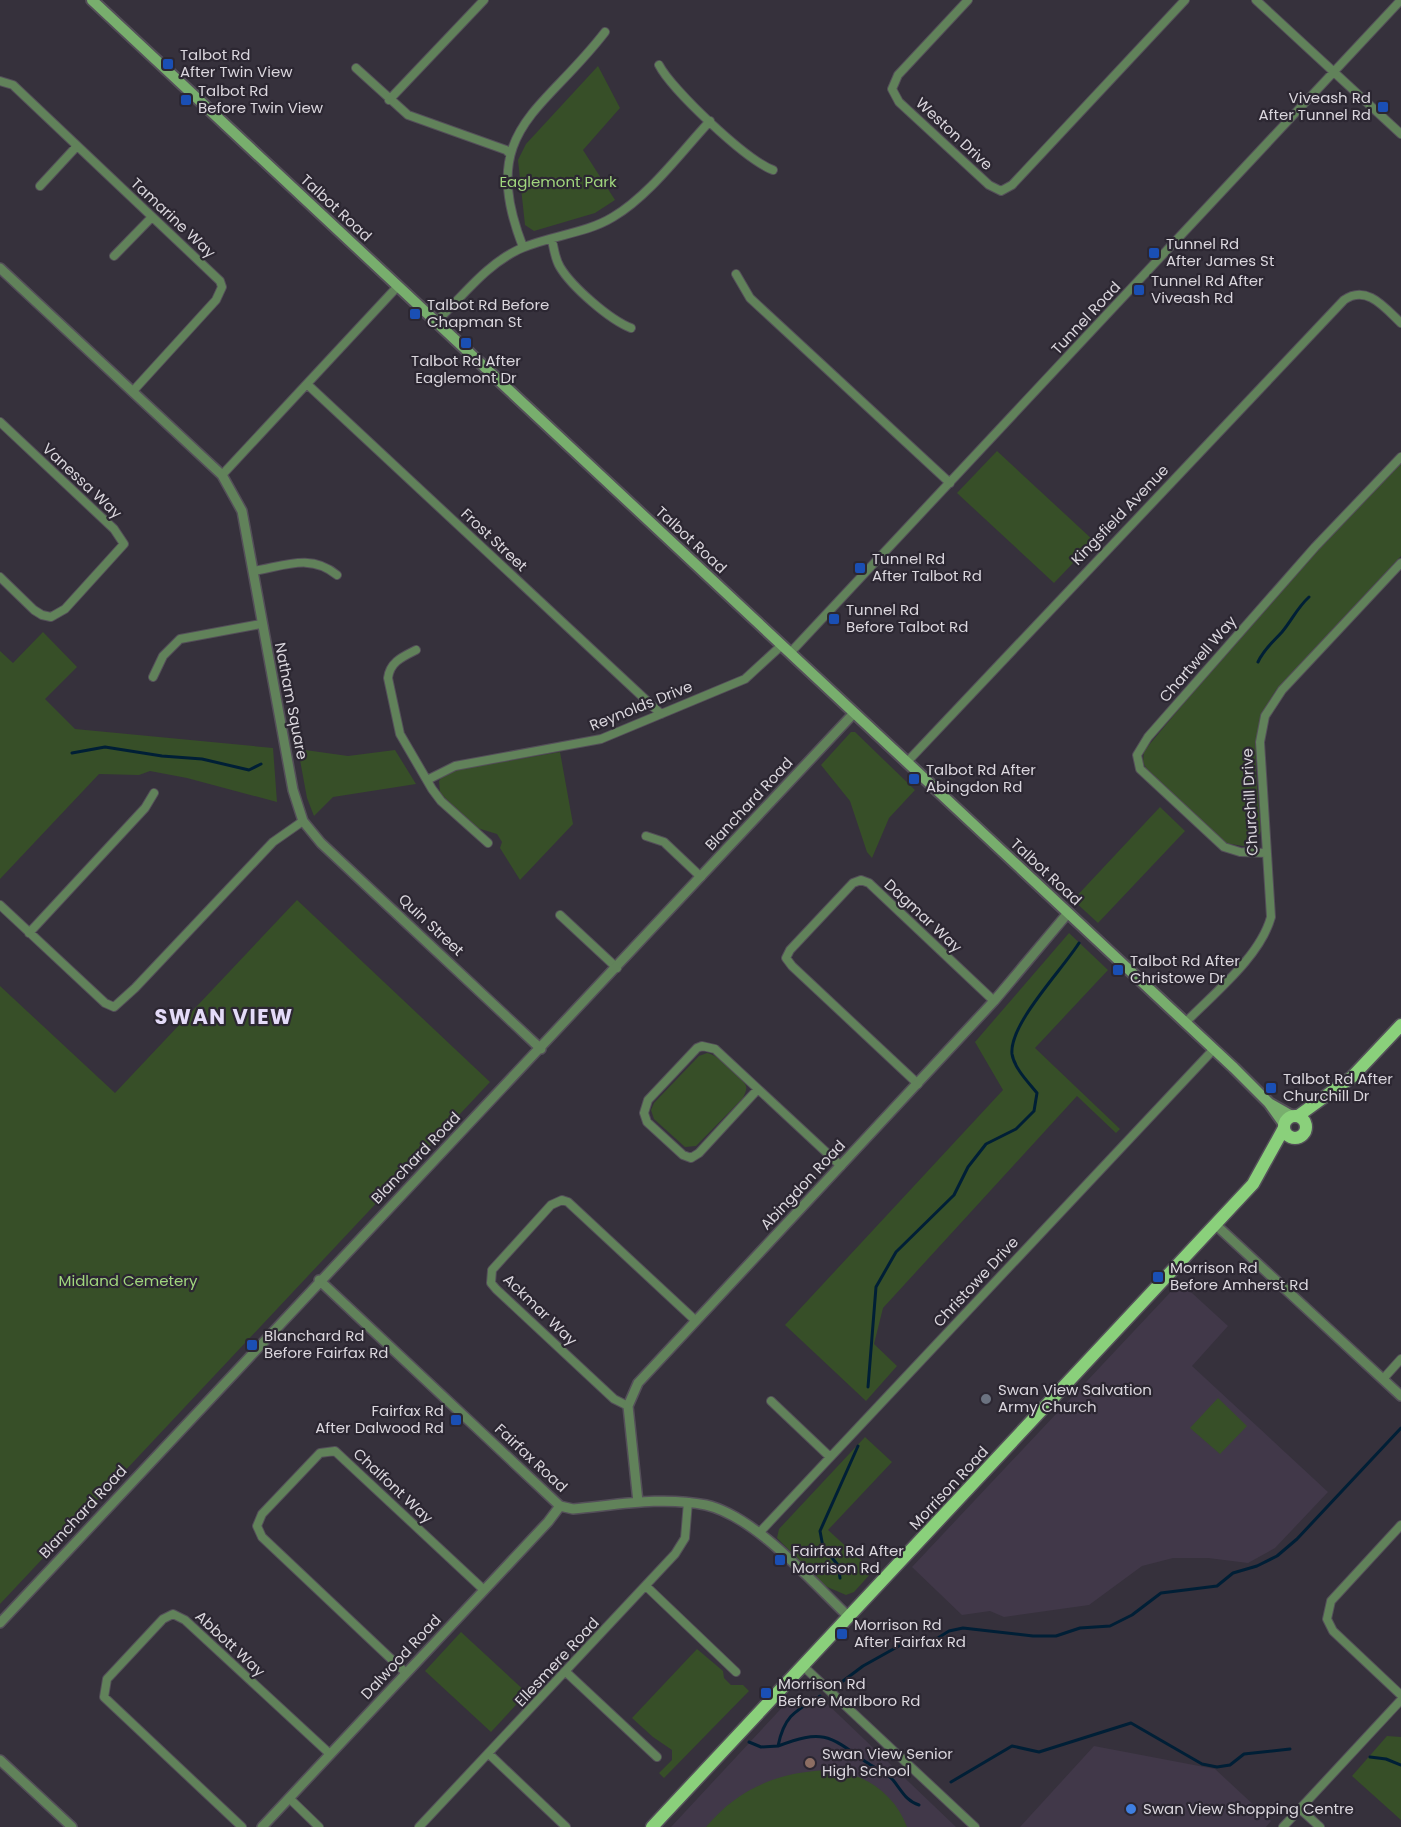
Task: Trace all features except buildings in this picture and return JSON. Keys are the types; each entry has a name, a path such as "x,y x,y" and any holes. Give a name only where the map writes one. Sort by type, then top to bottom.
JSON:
{"main road":[{"name":"Talbot Road","path":"93,0 1269,1103 1293,1122"},
{"name":"Morrison Road","path":"652,1827 1216,1225 1253,1184 1293,1122 1360,1070 1401,1025"},
{"name":"Morrison Road","path":"1264,1166 1298,1138 1289,1136 1293,1122"}],"street":[{"path":"389,100 484,0"},
{"name":"Weston Drive","path":"968,0 898,75 892,89 899,102 981,178 1001,191 1012,185 1185,0"},
{"path":"1257,0 1401,134"},
{"name":"Tunnel Road","path":"790,653 1401,0"},
{"path":"523,247 513,223 507,192 510,154 515,136 528,117 605,32"},
{"path":"659,64 669,81 755,162 773,170"},
{"path":"356,68 408,115 506,150 510,154"},
{"name":"Tamarine Way","path":"0,81 13,85 216,275 222,287 216,300 133,391"},
{"path":"436,322 483,274 523,247 552,240 601,223 627,208 710,120"},
{"path":"40,186 78,146"},
{"path":"114,256 152,217"},
{"path":"552,240 558,265 568,278 616,322 631,328"},
{"name":"Natham Square","path":"0,268 222,475 242,511 293,790 303,821"},
{"path":"736,274 750,298 950,483"},
{"path":"222,475 398,286"},
{"name":"Kingsfield Avenue","path":"907,762 1346,298 1358,294 1375,299 1401,323"},
{"name":"Frost Street","path":"308,385 661,714"},
{"name":"Vanessa Way","path":"0,422 114,529 124,544 65,609 51,617 34,610 0,578"},
{"name":"Chartwell Way","path":"1266,853 1240,852 1224,847 1140,769 1137,755 1148,737 1199,676 1401,457"},
{"path":"254,571 307,561 320,562 336,575"},
{"name":"Churchill Drive","path":"1185,1023 1254,951 1265,934 1272,903 1266,853 1260,742 1265,716 1282,690 1401,563"},
{"path":"153,677 163,656 180,639 261,624"},
{"name":"Reynolds Drive","path":"427,780 455,765 601,739 745,679 782,645"},
{"path":"416,650 393,664 388,678 400,734 441,801 488,843"},
{"name":"Blanchard Road","path":"0,1623 319,1280 541,1049 854,713"},
{"path":"29,933 145,808 154,793"},
{"path":"0,905 105,1003 117,1006 273,842 303,821"},
{"name":"Quin Street","path":"303,821 321,843 541,1049"},
{"path":"646,836 664,843 701,877"},
{"name":"Dagmar Way","path":"918,1084 786,958 806,933 853,883 861,880 869,883 994,1001"},
{"name":"Abingdon Road","path":"628,1406 638,1383 994,1001 1068,913"},
{"path":"560,915 617,968"},
{"path":"758,1089 699,1153 691,1158 683,1155 647,1122 644,1113 648,1100 697,1048 702,1046 715,1049 841,1166"},
{"name":"Christowe Drive","path":"759,1533 1213,1050"},
{"name":"Ackmar Way","path":"628,1406 614,1399 496,1289 492,1283 492,1270 550,1205 562,1200 568,1202 696,1321"},
{"path":"1216,1225 1401,1396"},
{"name":"Fairfax Road","path":"319,1280 560,1506 573,1509 638,1502 688,1502 721,1510 759,1533 849,1617"},
{"path":"1383,1379 1401,1359"},
{"path":"771,1401 830,1457"},
{"path":"628,1406 638,1502"},
{"name":"Chalfont Way","path":"406,1673 262,1536 257,1526 262,1514 320,1453 335,1451 484,1590"},
{"name":"Ellesmere Road","path":"419,1827 647,1587 685,1538 688,1502"},
{"name":"Dalwood Road","path":"262,1827 560,1506"},
{"path":"1401,1525 1331,1601 1327,1619 1333,1631 1401,1695"},
{"path":"647,1587 736,1672"},
{"name":"Abbott Way","path":"242,1827 104,1697 107,1679 163,1619 174,1614 185,1620 330,1754"},
{"path":"803,1666 975,1827"},
{"path":"566,1672 657,1757"},
{"path":"1283,1827 1401,1700"},
{"path":"489,1754 566,1827"},
{"path":"0,1760 72,1827"},
{"path":"289,1798 319,1827"},
{"path":"1300,1809 1320,1827"}],"shaded area":[{"path":"1180,1282 1228,1326 1192,1366 1328,1492 1275,1548 1248,1563 1208,1558 1173,1558 1142,1566 1089,1605 1004,1617 990,1611 962,1615 912,1567"},
{"name":"Swan View Senior High School","path":"818,1695 956,1827 671,1827 790,1699"},
{"path":"1094,1746 1215,1769 1271,1821 1266,1827 1020,1827"}],"green space":[{"name":"Eaglemont Park","path":"598,66 620,108 583,150 615,200 595,213 534,231 525,225 518,160 526,144"},
{"path":"997,451 1094,541 1054,583 957,493"},
{"path":"1401,456 1401,556 1276,690 1266,707 1257,741 1256,775 1261,831 1255,843 1243,846 1225,843 1148,772 1143,762 1144,751 1308,554"},
{"path":"43,632 77,667 45,699 75,729 273,748 277,802 187,778 150,771 139,775 99,774 0,879 0,651 13,663"},
{"path":"851,732 855,732 915,790 889,818 872,858 867,852 850,801 821,765"},
{"path":"298,749 348,756 395,750 416,784 333,797 314,816 307,798"},
{"path":"560,752 573,824 520,880 500,848 502,842 497,834 474,827 440,793 439,781 444,774 456,770"},
{"path":"1160,807 1185,831 1098,923 1073,900"},
{"name":"Midland Cemetery","path":"297,900 490,1082 0,1604 0,986 115,1093"},
{"path":"1069,933 1108,970 1035,1048 1120,1129 1116,1133 1077,1096 883,1308 874,1344 897,1366 866,1401 785,1325 1003,1090 975,1042"},
{"path":"707,1053 717,1057 734,1070 745,1084 746,1091 743,1098 696,1146 685,1147 654,1119 651,1110 654,1103 699,1056"},
{"path":"1218,1398 1247,1426 1220,1454 1190,1428"},
{"path":"865,1437 892,1462 828,1530 873,1571 854,1592 846,1595 825,1586 777,1538 779,1529"},
{"path":"461,1632 527,1693 491,1732 425,1671"},
{"path":"697,1649 723,1671 724,1678 731,1685 743,1685 749,1691 664,1778 659,1773 672,1760 672,1750 632,1718"},
{"path":"1387,1736 1401,1737 1401,1820 1352,1776"},
{"path":"832,1770 856,1776 877,1788 895,1805 907,1827 706,1827 732,1801 762,1784 795,1774"}],"waterway":[{"path":"1258,662 1309,597"},
{"path":"72,753 105,747 162,756 202,759 249,770 261,764"},
{"path":"868,1387 876,1287 896,1252 954,1195 968,1167 986,1144 1016,1129 1034,1111 1037,1093 1022,1075 1013,1059 1013,1042 1027,1013 1079,943"},
{"path":"839,1684 863,1666 906,1642 933,1641 949,1631 963,1628 1033,1636 1056,1636 1080,1628 1110,1626 1132,1615 1161,1593 1217,1586 1233,1573 1257,1566 1277,1556 1297,1539 1401,1428"},
{"path":"840,1578 838,1565 823,1547 820,1531 858,1446"},
{"path":"749,1742 761,1747 778,1746 787,1721 792,1715 820,1696"},
{"path":"951,1782 1012,1746 1039,1752 1131,1723 1202,1764 1217,1767 1230,1765 1244,1754 1290,1749"},
{"path":"778,1746 816,1736 834,1741 887,1775 907,1798 919,1805"},
{"path":"1370,1757 1386,1759 1401,1765"}],"place":[{"name":"Talbot Rd After Twin View","path":"168,64"},
{"name":"Talbot Rd Before Twin View","path":"186,100"},
{"name":"Viveash Rd After Tunnel Rd","path":"1383,107"},
{"name":"Tunnel Rd After James St","path":"1154,253"},
{"name":"Tunnel Rd After Viveash Rd","path":"1139,290"},
{"name":"Talbot Rd Before Chapman St","path":"415,314"},
{"name":"Talbot Rd After Eaglemont Dr","path":"466,343"},
{"name":"Tunnel Rd After Talbot Rd","path":"860,568"},
{"name":"Tunnel Rd Before Talbot Rd","path":"834,619"},
{"name":"Talbot Rd After Abingdon Rd","path":"914,779"},
{"name":"Talbot Rd After Christowe Dr","path":"1118,970"},
{"name":"Talbot Rd After Churchill Dr","path":"1271,1088"},
{"name":"Morrison Rd Before Amherst Rd","path":"1158,1277"},
{"name":"Blanchard Rd Before Fairfax Rd","path":"252,1345"},
{"name":"Swan View Salvation Army Church","path":"986,1399"},
{"name":"Fairfax Rd After Dalwood Rd","path":"456,1420"},
{"name":"Fairfax Rd After Morrison Rd","path":"780,1560"},
{"name":"Morrison Rd After Fairfax Rd","path":"842,1634"},
{"name":"Morrison Rd Before Marlboro Rd","path":"766,1693"},
{"name":"Swan View Senior High School","path":"810,1763"},
{"name":"Swan View Shopping Centre","path":"1131,1809"}],"district":[{"name":"SWAN VIEW","path":"224,1017"}]}
